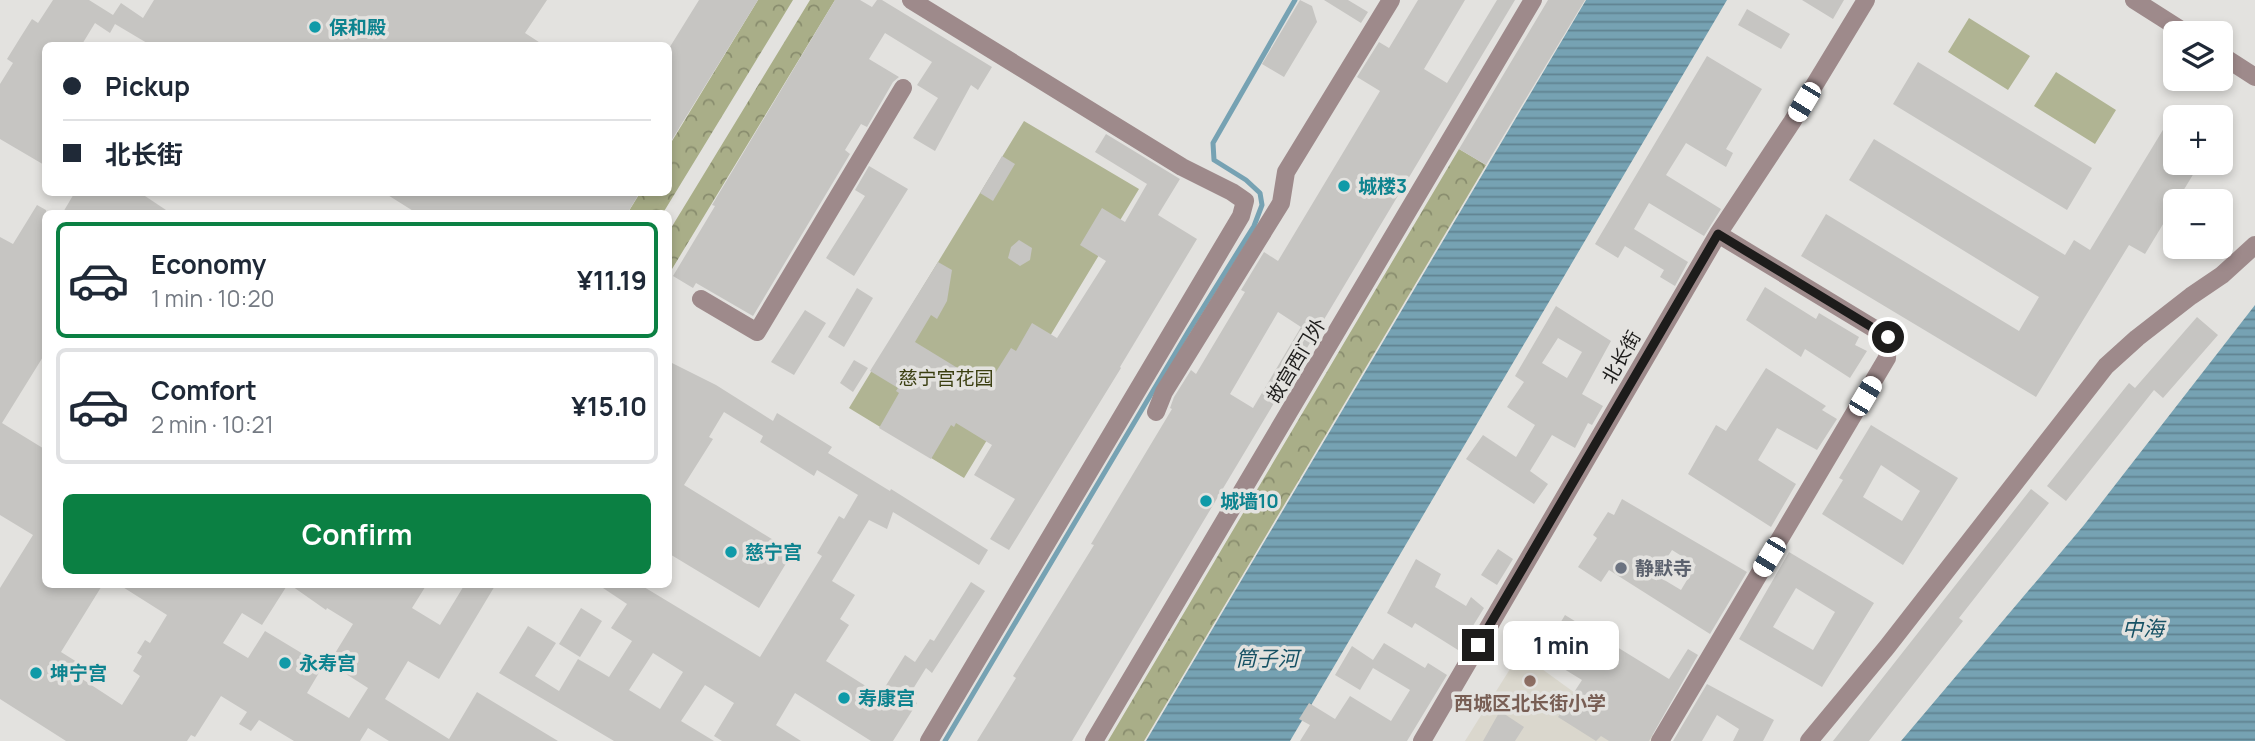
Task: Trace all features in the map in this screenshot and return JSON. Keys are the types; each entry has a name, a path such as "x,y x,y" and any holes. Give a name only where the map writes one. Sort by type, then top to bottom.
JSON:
{"street":[{"path":"911,0 1182,167 1233,192 1245,201 1241,216 929,741"},
{"path":"1156,412 1164,392 1281,203 1286,172 1391,0"},
{"name":"故宫西门外","path":"1094,741 1533,0"},
{"name":"北长街","path":"1422,741 1718,234 1792,122 1866,0"},
{"path":"2134,0 2167,21"},
{"path":"2233,63 2255,77"},
{"path":"701,299 757,332 903,88"},
{"path":"1660,741 1887,358 1888,337 1718,234"},
{"path":"1809,741 2106,366 2137,338 2221,275 2255,245"}],"shaded area":[{"name":"西城区北长街小学","path":"1520,653 1604,714 1608,708 1656,737 1653,741 1465,741"}],"green space":[{"path":"758,0 793,0 665,210 629,210 638,196 672,196 672,141"},
{"path":"810,0 835,0 672,269 672,226"},
{"path":"1969,18 2030,56 2008,90 1948,52"},
{"path":"2056,72 2116,110 2095,144 2034,106"},
{"name":"慈宁宫花园","path":"1024,121 1139,189 964,478 849,408"},
{"path":"1459,149 1486,165 1144,741 1108,741"}],"water":[{"name":"筒子河","path":"1586,0 1727,0 1290,741 1146,741"},
{"name":"中海","path":"2255,305 2255,741 1901,741 2084,525"}],"building":[{"path":"53,0 89,0 113,15 121,3 143,18 154,0 547,0 525,33 539,42 145,42 115,24 110,33 95,23 83,42 42,42 42,164 0,139 0,84 13,63 7,59 32,19 38,23"},
{"path":"699,0 758,0 672,140 672,44"},
{"path":"835,0 860,0 872,7 877,0 882,0 992,67 978,90 971,85 935,151 913,138 938,98 917,85 932,62 885,33 869,59 899,77 893,82 867,127 861,124 845,150 850,154 753,316 696,283 693,288 673,276 715,206 712,205"},
{"path":"1300,0 1312,6 1317,22 1284,77 1262,64"},
{"path":"1324,0 1348,0 1368,12 1361,23"},
{"path":"1418,0 1465,0 1424,69 1447,83 1497,0 1515,0 1072,741 977,741 1172,409 1170,408 1174,397 1191,370 1196,374 1245,292 1241,290 1264,252 1278,261 1380,91 1357,77 1379,42 1389,48","holes":["1278,312 1301,327 1253,408 1230,394"]},
{"path":"1548,0 1585,0 1486,165 1459,149"},
{"path":"1802,0 1844,0 1833,19"},
{"path":"1747,9 1790,34 1781,49 1738,25"},
{"path":"1707,56 1762,89 1726,149 1733,153 1726,167 1686,143 1666,175 1721,209 1704,236 1649,203 1634,229 1688,262 1675,286 1660,277 1664,270 1625,246 1618,258 1595,244"},
{"path":"1918,62 2092,168 2067,210 1893,104"},
{"path":"2163,130 2163,175 2193,175 2184,189 2163,189 2163,224 2145,254 2129,245 2036,397 1801,256 1826,214 2019,331 2039,297 1849,180 1874,139 2065,255 2074,240 2090,250"},
{"path":"1106,134 1180,179 1158,215 1197,239 1009,550 990,539 1015,499 974,475 992,445 956,423 954,427 951,425 931,459 879,428 899,393 896,391 898,388 870,371 938,262 952,270 947,301 937,319 931,315 915,342 987,386 1011,348 1016,351 1032,323 1057,338 1106,261 1080,245 1102,208 1125,222 1147,184 1095,152"},
{"path":"1002,156 1015,164 993,201 980,193"},
{"path":"869,166 908,189 854,276 826,258 865,196 855,190"},
{"path":"73,196 145,196 166,210 64,210"},
{"path":"389,196 638,196 629,210 412,210"},
{"path":"37,205 46,210 42,210 42,358 2,423 42,448 42,588 101,588 61,652 85,667 79,677 122,705 140,676 133,671 142,656 137,653 145,640 150,643 167,615 124,588 285,588 262,625 242,613 223,643 248,658 265,631 323,666 307,693 349,718 368,688 329,663 353,624 327,608 326,610 295,588 424,588 412,608 440,625 463,588 494,588 439,679 408,661 385,699 449,739 477,692 558,741 389,741 368,728 360,741 294,741 259,720 251,731 239,724 247,712 221,696 195,737 191,735 187,741 66,741 0,699 0,588 33,535 0,515 0,237 13,244"},
{"path":"1019,240 1032,248 1030,260 1020,266 1008,258 1011,247"},
{"path":"1765,287 1816,319 1819,313 1859,337 1855,345 1867,351 1850,378 1805,349 1801,357 1746,320"},
{"path":"857,288 873,298 844,347 828,337"},
{"path":"1556,306 1611,341 1582,394 1603,406 1592,425 1588,423 1575,448 1552,435 1530,471 1548,484 1534,504 1466,459 1483,435 1516,457 1535,425 1507,407 1524,382 1515,376","holes":["1558,338 1582,352 1567,378 1542,363"]},
{"path":"805,310 826,323 794,375 771,362"},
{"path":"2197,317 2218,335 2163,398 2154,390 2066,501 2047,486 2129,383 2135,388"},
{"path":"854,360 868,368 853,392 840,383"},
{"path":"672,363 716,385 773,421 777,413 832,447 828,453 988,550 979,565 893,512 887,529 869,520 832,581 855,595 840,619 849,625 826,661 880,695 905,655 915,662 930,639 934,641 971,582 985,591 932,673 926,668 908,697 917,703 893,741 871,741 795,693 776,725 801,741 722,741 714,736 734,703 705,685 681,721 714,741 614,741 499,673 528,626 556,643 535,676 559,691 578,659 609,677 632,641 611,628 627,604 603,588 646,588 760,657 822,556 817,553 839,516 844,519 858,495 817,470 814,476 760,442 763,436 724,412 709,437 713,439 684,485 793,552 759,608 672,555","holes":["653,653 683,672 660,709 629,690"]},
{"path":"1766,368 1826,406 1822,410 1837,419 1817,450 1777,428 1758,460 1796,484 1771,527 1688,474 1716,425 1726,431"},
{"path":"1871,425 1958,478 1903,565 1822,514 1843,480 1839,478","holes":["1881,465 1920,491 1902,521 1863,497"]},
{"path":"2031,489 2049,503 1959,618 1963,621 1869,741 1833,741"},
{"name":"静默寺","path":"1622,499 1747,572 1710,634 1609,570 1601,582 1578,567 1597,538 1593,535 1608,512 1614,515","holes":["1672,550 1696,565 1681,590 1656,575"]},
{"path":"1498,549 1513,559 1497,585 1481,575"},
{"path":"1789,552 1874,603 1822,687 1739,639","holes":["1796,588 1835,612 1813,650 1773,627"]},
{"path":"1416,559 1441,574 1435,587 1466,606 1471,597 1484,608 1458,650 1415,623 1412,628 1387,613"},
{"path":"581,608 602,621 580,657 559,644"},
{"path":"1565,615 1669,679 1688,649 1698,655 1649,741 1609,741 1601,736 1596,741 1558,717 1582,680 1541,655"},
{"path":"1384,643 1425,668 1428,663 1447,675 1407,741 1300,741 1310,725 1299,719 1309,703 1335,719 1350,696 1391,721 1410,690 1373,668 1360,690 1335,675 1352,646 1373,660"},
{"path":"1707,684 1774,720 1763,741 1733,741 1739,729 1717,715 1702,741 1673,741"},
{"path":"1500,711 1524,727 1515,741 1483,741"}],"waterway":[{"path":"945,741 1254,226 1262,205 1260,193 1246,180 1214,160 1213,143 1295,0"}],"place":[{"name":"保和殿","path":"315,27"},
{"name":"城楼3","path":"1344,186"},
{"name":"城墙10","path":"1206,501"},
{"name":"慈宁宫","path":"731,552"},
{"name":"静默寺","path":"1621,568"},
{"name":"永寿宫","path":"285,663"},
{"name":"坤宁宫","path":"36,673"},
{"name":"西城区北长街小学","path":"1530,681"},
{"name":"寿康宫","path":"844,698"}],"route":[{"path":"1478,645 1718,234 1888,337"}]}
